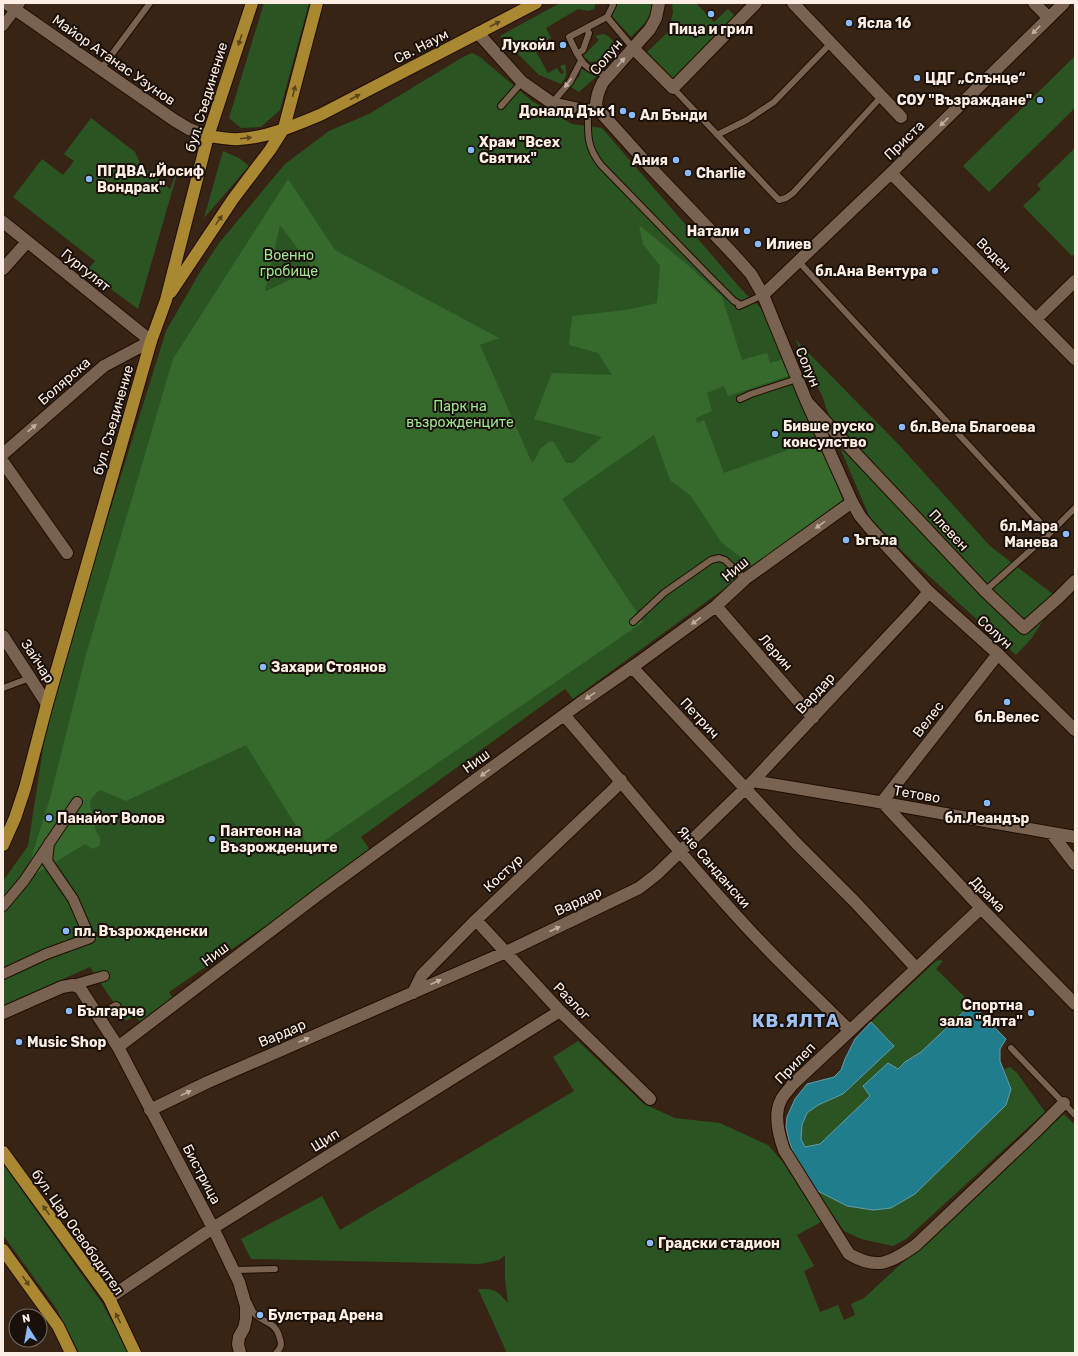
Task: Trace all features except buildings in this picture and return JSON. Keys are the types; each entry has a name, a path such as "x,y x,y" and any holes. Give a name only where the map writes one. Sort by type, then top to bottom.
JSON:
{"main road":[{"name":"бул. Съединение","path":"3,845 15,818 25,788 47,704 152,341 166,300 208,136 252,3"},
{"path":"166,300 233,199 270,150 284,128 317,3"},
{"name":"Св. Наум","path":"208,136 245,138 259,136 298,124 320,115 536,3"},
{"name":"бул. Цар Освободител","path":"3,1152 108,1298 135,1353"},
{"path":"4,1254 58,1326 70,1353"}],"street":[{"name":"Солун","path":"659,3 656,18 650,29 609,75 598,92 592,109 650,167 751,274 763,295 806,400 852,502 860,516 929,592 998,654 1075,730"},
{"path":"633,48 673,88 756,3"},
{"path":"794,3 901,117"},
{"path":"1034,3 1049,18"},
{"name":"Приста","path":"763,295 891,173 1064,3"},
{"name":"Майор Атанас Узунов","path":"13,5 101,70 182,126 208,136"},
{"path":"3,26 13,5"},
{"path":"478,33 522,82 552,103 592,109"},
{"name":"Воден","path":"891,173 1075,359"},
{"name":"Гургулят","path":"3,222 152,341"},
{"path":"3,269 27,242"},
{"path":"1036,319 1075,281"},
{"name":"Болярска","path":"3,454 104,366 152,341"},
{"name":"Плевен","path":"806,400 985,591 1024,628 1075,581"},
{"path":"3,462 67,553"},
{"name":"Ниш","path":"118,1047 319,894 716,606 745,579 852,502"},
{"name":"Вардар","path":"150,1110 215,1079 506,952 639,888 657,874 749,785 929,592"},
{"name":"Лерин","path":"716,606 813,718"},
{"name":"Зайчар","path":"3,636 47,704"},
{"name":"Велес","path":"882,802 998,654"},
{"name":"Петрич","path":"632,667 749,785 797,844 855,902 916,968"},
{"name":"Яне Сандански","path":"564,715 621,780 680,852 755,936 850,1030"},
{"name":"Костур","path":"413,993 422,975 476,920 615,788 621,780"},
{"name":"Тетово","path":"749,785 882,802 1075,837"},
{"path":"3,906 24,881 77,802"},
{"name":"Драма","path":"882,802 981,908 1075,1004"},
{"path":"1052,834 1075,864"},
{"path":"3,974 46,954 90,938 73,899 47,861 49,843"},
{"name":"Прилеп","path":"981,908 792,1085 780,1101 778,1116 779,1136 784,1150 849,1254 860,1260 877,1263 888,1262 900,1256 916,1244 1064,1103"},
{"name":"Разлог","path":"476,920 560,1011 650,1099"},
{"path":"3,1013 62,987 104,976"},
{"name":"Бистрица","path":"73,985 80,988 118,1047 234,1270 246,1306 246,1319 238,1344 240,1353"},
{"path":"98,1018 116,1007"},
{"name":"Щип","path":"108,1298 213,1228 560,1011"}],"lane":[{"path":"101,70 150,3"},
{"path":"609,75 591,71 581,61 569,37 607,17 613,5 612,3"},
{"path":"607,17 633,48"},
{"path":"577,54 583,50 589,33 586,28"},
{"path":"717,135 747,120 774,102 831,43"},
{"path":"552,103 570,82 581,61"},
{"path":"501,106 522,82"},
{"path":"673,88 779,200 786,198 793,193 882,96"},
{"path":"592,109 590,147 593,155 601,165 739,306 763,295"},
{"path":"798,261 1050,533"},
{"path":"740,399 797,379"},
{"path":"985,591 1050,533 1075,508"},
{"path":"633,622 664,593 711,560 719,558 725,560 745,579"},
{"path":"3,688 30,678"},
{"path":"1011,1048 1075,1115"},
{"path":"234,1270 275,1269"},
{"path":"239,1282 253,1312 270,1323 278,1332 281,1346 280,1350 276,1353"}],"green space":[{"path":"264,3 309,3 280,110 261,127 241,128 229,118"},
{"path":"560,3 596,3 594,9 588,11 578,9 546,28 551,38 534,48 548,73 557,68 561,74 564,73 560,66 565,64 566,75 561,84 539,75 500,36"},
{"path":"613,3 653,3 653,5 648,20 631,37 611,15"},
{"path":"672,3 696,3 714,22 728,9 737,18 673,79 647,52 669,31 673,12"},
{"path":"603,34 609,37 616,46 614,54 603,61 590,62 583,56 599,40 595,36"},
{"name":"Парк на възрожденците","path":"472,53 480,57 532,101 572,124 602,128 742,290 762,309 843,500 573,699 565,689 361,837 372,853 169,992 174,1001 141,1022 134,1016 126,1021 90,967 3,1006 3,881 28,846 50,703 166,331 200,272 219,243 285,164 329,131 369,114"},
{"path":"1075,56 1075,108 989,192 963,166"},
{"path":"581,69 597,76 579,92 571,87 580,75"},
{"path":"91,118 135,152 141,165 170,189 180,164 138,309 100,281 84,274 95,261 13,197 42,159 63,175 74,161 64,154"},
{"path":"1075,148 1075,253 1072,256 1023,206 1041,189 1037,185"},
{"path":"223,151 239,158 249,166 204,218"},
{"path":"288,179 335,250 499,338 480,345 532,463 540,449 550,441 554,442 566,463 573,463 602,437 534,419 552,373 612,375 598,353 569,345 572,316 626,310 657,303 660,266 643,244 639,225 689,266 722,297 742,360 767,353 770,363 784,359 791,375 728,396 724,386 707,393 712,411 696,418 697,423 704,420 724,473 818,439 843,500 754,567 722,543 691,496 670,480 654,435 562,499 643,622 311,850 246,745 126,801 100,790 92,798 90,804 96,822 95,829 100,838 100,845 93,849 85,844 24,881 50,798 85,658 173,359","holes":["280,225 313,269 265,291"]},
{"path":"795,339 900,446 990,546 1058,598 1031,639 1016,655 907,556 870,518 838,443 823,398"},
{"path":"936,961 943,961 936,969 972,1004 921,1052 897,1069 888,1063 863,1086 870,1096 820,1144 805,1147 801,1139 802,1125 807,1113 818,1105 843,1094 894,1046 871,1022"},
{"path":"578,1041 644,1104 675,1118 720,1123 768,1145 783,1162 821,1222 797,1235 814,1266 804,1271 820,1312 838,1305 844,1320 855,1315 851,1304 864,1298 1064,1114 1075,1125 1075,1353 507,1353 478,1289 489,1289 495,1291 508,1303 505,1280 505,1255 499,1260 480,1264 251,1259 241,1239 322,1196 340,1230 574,1091 553,1057"},
{"path":"1010,1067 1017,1073 1045,1112 906,1239 893,1246 861,1239 844,1231 816,1190 847,1206 1011,1089 1004,1069"},
{"path":"3,1164 102,1303 129,1353 79,1353 56,1308 3,1235"}],"water":[{"path":"972,1004 1006,1039 1000,1049 1000,1061 1011,1089 1006,1105 915,1194 891,1208 873,1210 847,1206 816,1190 794,1154 786,1127 787,1117 795,1099 807,1084 834,1077 841,1070 855,1039 871,1022 894,1046 843,1094 818,1105 807,1113 802,1125 801,1139 805,1147 820,1144 870,1096 863,1086 888,1063 898,1069 905,1062 921,1052"}],"place":[{"name":"Пица и грил","path":"711,14"},
{"name":"Ясла 16","path":"849,23"},
{"name":"Лукойл","path":"563,45"},
{"name":"ЦДГ „Слънце“","path":"917,78"},
{"name":"СОУ \"Възраждане\"","path":"1040,100"},
{"name":"Доналд Дък 1","path":"623,111"},
{"name":"Ал Бънди","path":"632,115"},
{"name":"Храм \"Всех Святих\"","path":"471,150"},
{"name":"Ания","path":"676,160"},
{"name":"Charlie","path":"688,173"},
{"name":"ПГДВА „Йосиф Вондрак\"","path":"89,179"},
{"name":"Натали","path":"747,231"},
{"name":"Илиев","path":"758,244"},
{"name":"бл.Ана Вентура","path":"935,271"},
{"name":"бл.Вела Благоева","path":"902,427"},
{"name":"Бивше руско консулство","path":"775,434"},
{"name":"бл.Мара Манева","path":"1066,534"},
{"name":"Ъгъла","path":"846,540"},
{"name":"Захари Стоянов","path":"263,667"},
{"name":"бл.Велес","path":"1007,702"},
{"name":"бл.Леандър","path":"987,803"},
{"name":"Панайот Волов","path":"49,818"},
{"name":"Пантеон на Възрожденците","path":"212,839"},
{"name":"пл. Възрожденски","path":"66,931"},
{"name":"Българче","path":"69,1011"},
{"name":"Спортна зала \"Ялта''","path":"1031,1013"},
{"name":"Music Shop","path":"19,1042"},
{"name":"Градски стадион","path":"650,1243"},
{"name":"Булстрад Арена","path":"260,1315"}],"district":[{"name":"КВ.ЯЛТА","path":"796,1021"}],"park label":[{"name":"Военно гробище","path":"289,264"}]}
